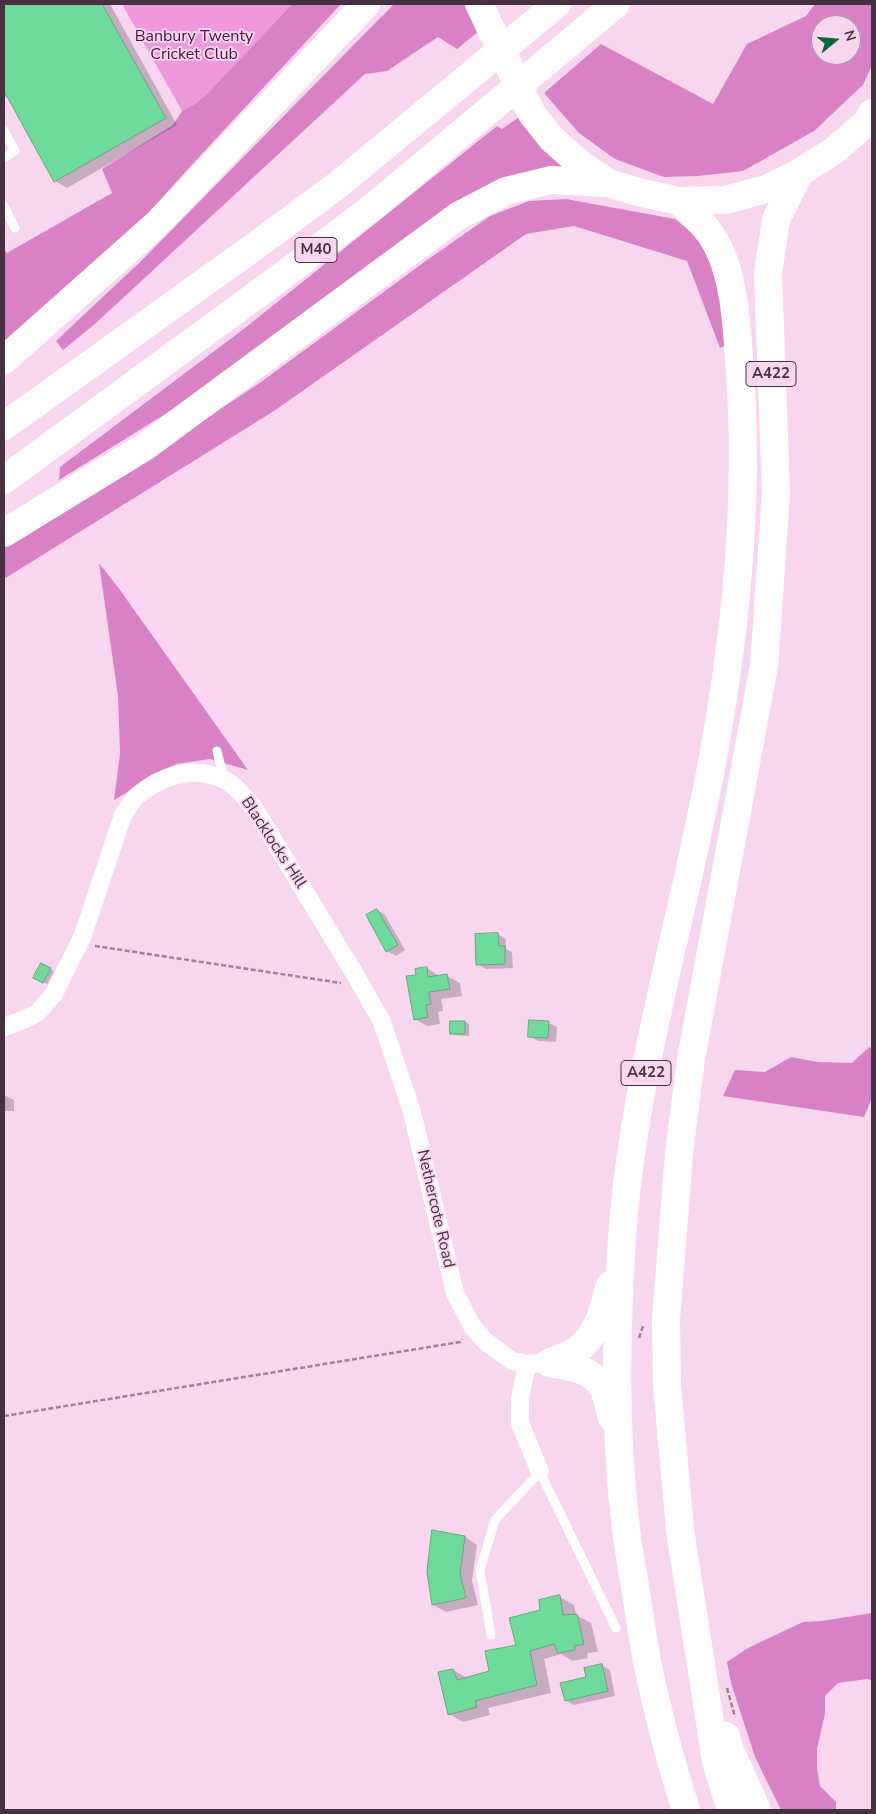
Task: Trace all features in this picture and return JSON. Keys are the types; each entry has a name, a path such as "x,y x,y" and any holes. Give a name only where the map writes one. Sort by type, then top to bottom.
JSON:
{"highway":[{"path":"4,360 158,223 366,4"},
{"name":"M40","path":"4,426 339,184 556,4"},
{"name":"M40","path":"4,480 293,268 378,202 616,4"},
{"path":"480,6 532,114 552,139 579,163 608,183"},
{"path":"4,533 146,446 458,216 506,191 551,180 608,183 661,198 679,201 726,200 766,189 799,173 835,150 866,123 872,113"},
{"name":"A422","path":"731,1810 716,1761 680,1530 666,1357 666,1320 679,1154 691,1059 764,666 776,494 768,273 776,220 799,173"},
{"name":"A422","path":"679,201 706,227 718,245 729,274 737,335 744,420 739,552 730,650 714,754 649,1055 631,1153 623,1236 617,1345 619,1443 626,1528 648,1666 673,1771 686,1810"},
{"path":"538,1363 577,1351 593,1333 602,1316 623,1236"},
{"path":"538,1363 581,1370 593,1375 604,1389 619,1443"},
{"path":"680,1530 729,1748 757,1810"}],"street":[{"name":"Blacklocks Hill","path":"4,1026 37,1013 54,994 80,941 124,815 135,798 155,783 172,775 186,773 204,774 224,779 241,793 254,808 383,1023"},
{"name":"Nethercote Road","path":"383,1023 412,1112 455,1293 472,1326 485,1341 512,1361 538,1363"},
{"path":"538,1363 520,1398 520,1423 540,1472"}],"lane":[{"path":"4,131 15,151 4,158"},
{"path":"4,206 15,228"},
{"path":"217,751 224,779"},
{"path":"491,1635 480,1570 494,1520 540,1472 616,1628"}],"path":[{"path":"80,941 88,945 340,984 356,976"},
{"path":"4,1416 460,1342 472,1326"}],"green space":[{"name":"Banbury Twenty Cricket Club","path":"122,4 292,4 207,94 182,111"}],"shaded area":[{"path":"292,4 341,4 138,225 4,348 4,249 7,253 112,193 102,169 173,125 182,111 207,94"},
{"path":"394,4 468,4 479,31 457,49 438,37 387,71 365,74 96,323 63,350 56,341 139,263"},
{"path":"815,4 872,4 872,65 863,85 814,131 743,171 698,176 664,177 615,159 579,133 544,93 601,44 713,104 747,44 806,16"},
{"path":"522,115 577,172 525,175 225,377 59,480 60,467 245,328 497,126 502,129"},
{"path":"566,199 675,219 702,241 718,281 728,345 720,348 687,261 574,226 526,234 274,411 4,579 4,544 142,461 261,382 490,216 529,201"},
{"path":"99,563 248,770 210,759 176,764 114,800 120,753 118,696"},
{"path":"869,1047 872,1049 872,1098 864,1117 723,1096 735,1070 765,1072 791,1057 818,1062 852,1063"},
{"path":"872,1613 872,1680 838,1683 825,1696 825,1714 817,1749 817,1768 820,1786 836,1802 836,1810 781,1810 755,1757 731,1683 727,1662 748,1648 803,1622"}],"building":[{"path":"4,4 102,4 166,118 54,182 4,91"},
{"path":"377,909 398,945 386,952 366,915"},
{"path":"498,933 499,946 505,946 505,964 476,965 475,934"},
{"path":"41,963 51,968 43,983 33,978"},
{"path":"427,967 428,977 447,974 450,989 429,992 431,1004 426,1005 428,1017 414,1020 406,976 416,975 415,969"},
{"path":"529,1020 549,1021 548,1038 528,1037"},
{"path":"450,1021 465,1021 465,1034 450,1034"},
{"path":"432,1530 465,1536 460,1573 466,1598 432,1605 427,1572"},
{"path":"560,1595 563,1615 577,1614 584,1644 574,1646 575,1650 558,1653 554,1644 530,1651 537,1685 475,1701 477,1707 448,1715 438,1672 453,1669 457,1680 489,1671 485,1651 516,1645 509,1618 540,1610 539,1600"},
{"path":"602,1664 608,1691 565,1701 560,1683 586,1677 584,1668"}]}
